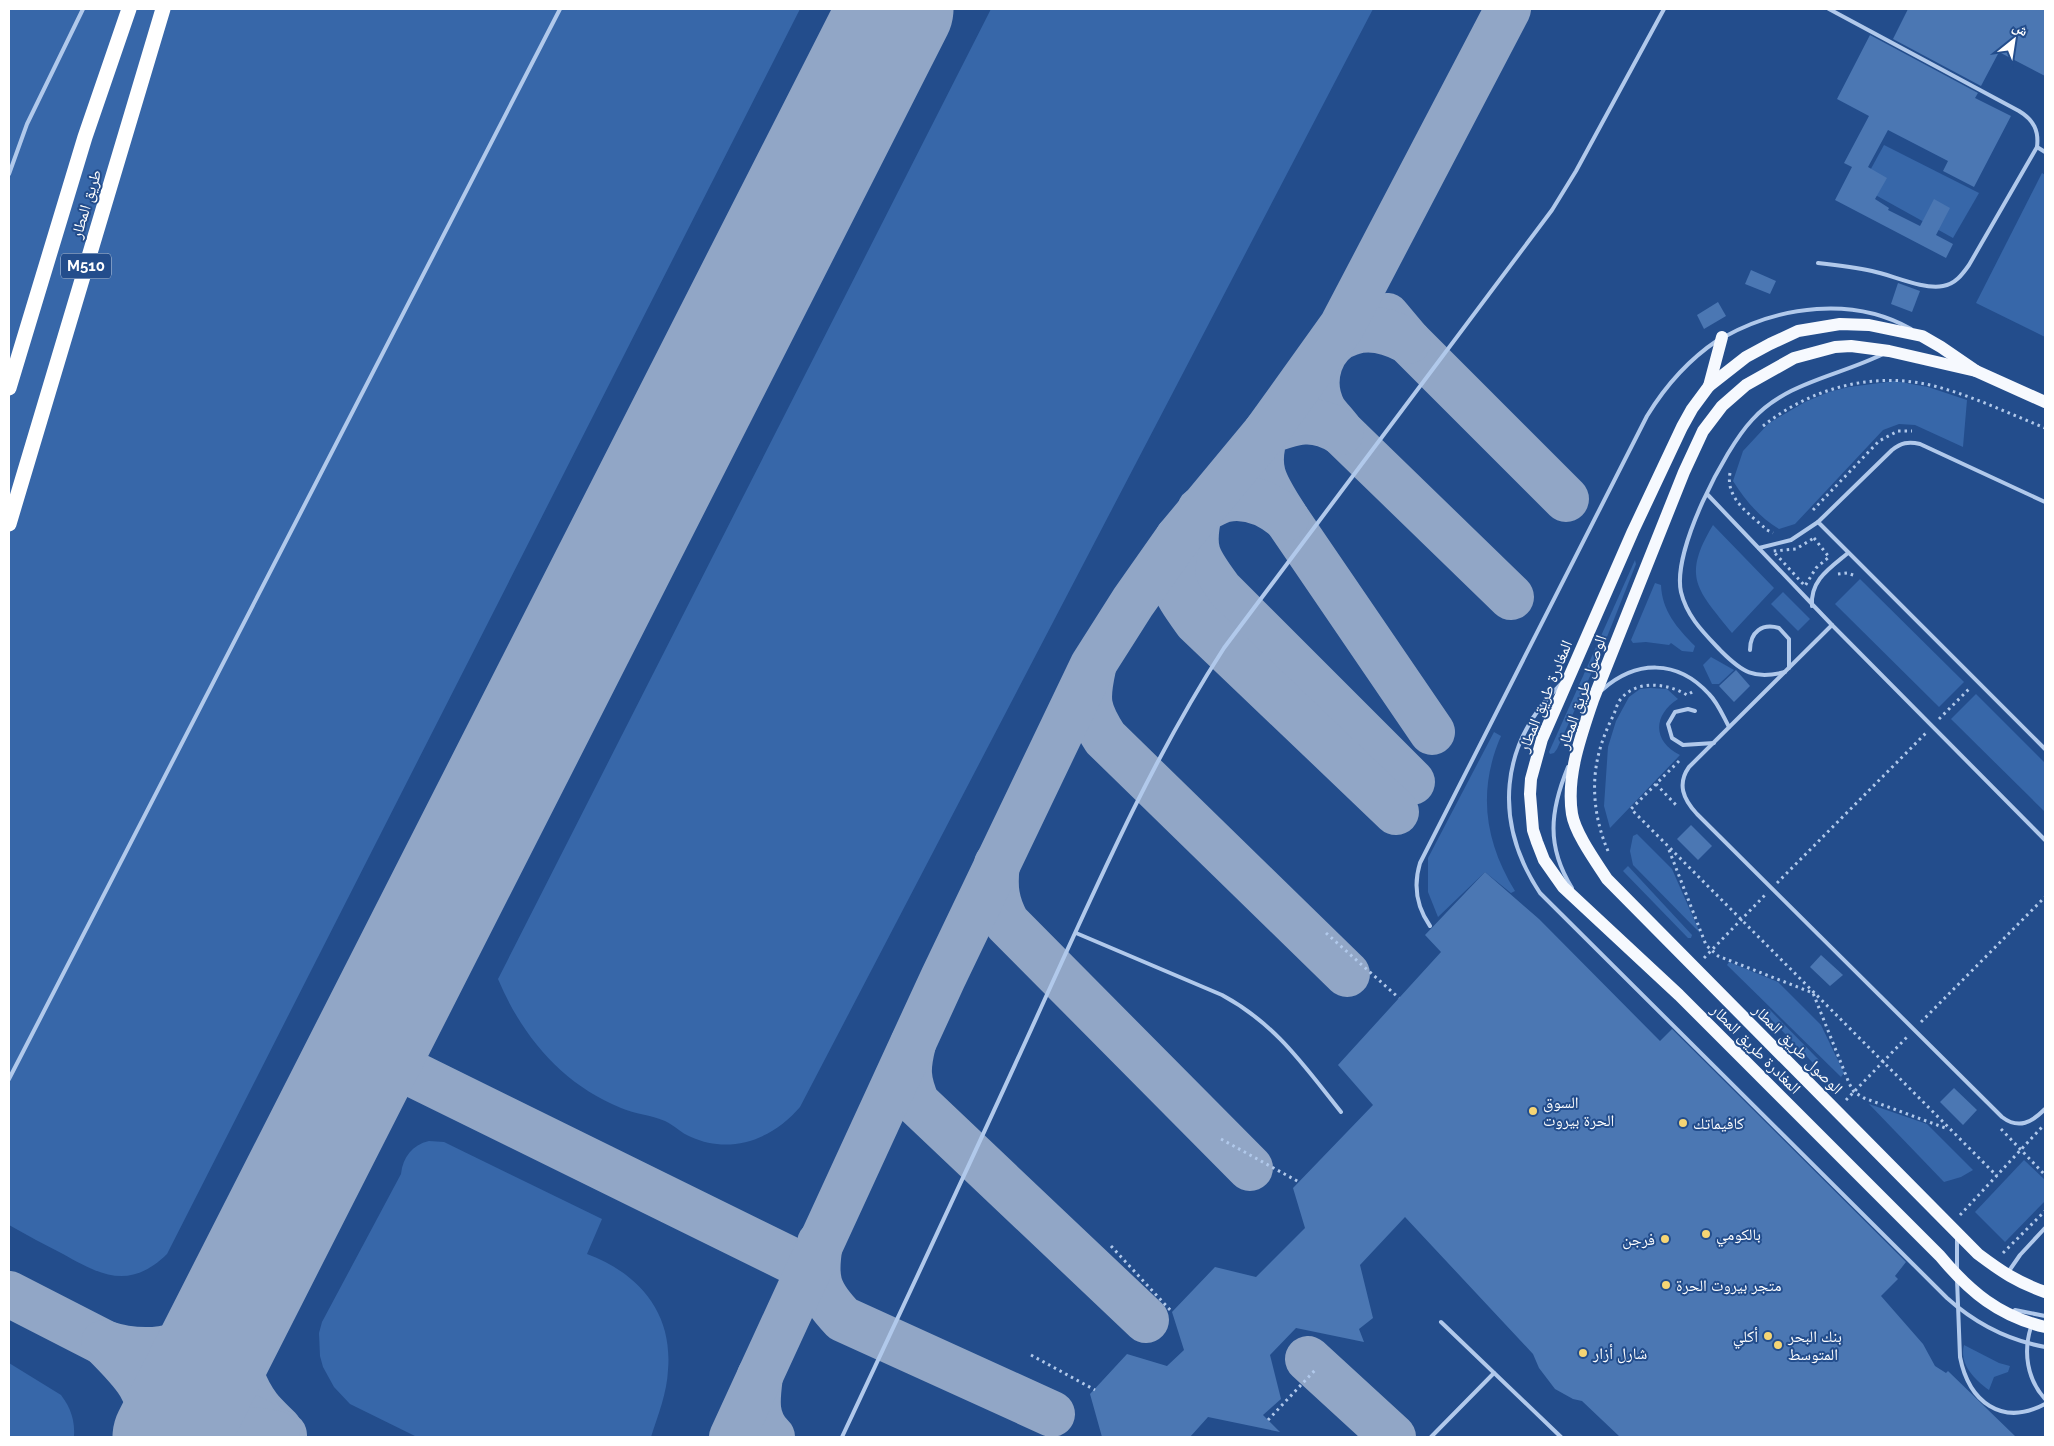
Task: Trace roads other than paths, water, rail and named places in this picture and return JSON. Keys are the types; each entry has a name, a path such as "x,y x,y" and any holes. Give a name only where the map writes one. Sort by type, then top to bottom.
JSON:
{"highway":[{"name":"طريق المطار","path":"9,388 85,137 129,9"},
{"name":"طريق المطار","path":"9,524 163,9"}],"main road":[{"name":"المغادرة طريق المطار","path":"1976,372 1941,346 1922,336 1869,325 1840,324 1798,331 1746,357 1709,386 1682,427 1633,531 1542,739 1531,779 1530,794 1533,830 1544,860 1563,887 1679,995 1933,1249 1957,1277 1991,1306 2017,1319 2045,1328"},
{"path":"1709,386 1722,337"},
{"name":"الوصول طريق المطار","path":"1976,372 1889,351 1851,346 1836,347 1794,358 1746,385 1722,406 1703,430 1684,472 1593,700 1581,734 1572,777 1572,815 1586,845 1607,879 1957,1234 1978,1254 2007,1276 2045,1292"},
{"path":"1976,372 2045,402"}],"lane":[{"path":"9,174 27,124 83,9"},
{"path":"9,1079 560,9"},
{"path":"842,1437 1165,746 1203,680 1235,632 1548,217 1576,171 1664,9"},
{"path":"1818,263 1870,270 1932,287 1944,286 1954,282 1969,266 2036,147 2038,139 2033,122 2027,116 1829,9"},
{"path":"2036,147 2045,152"},
{"path":"1430,926 1419,906 1416,896 1416,879 1420,863 1658,398 1680,372 1722,337 1773,316 1810,309 1848,309 1882,315 1910,328 1922,336"},
{"path":"1785,672 1767,676 1742,669 1698,627 1684,603 1679,580 1682,558 1707,494 1738,436 1753,418 1770,403 1790,391 1851,368 1889,351"},
{"path":"1759,548 1790,540 1818,522 1892,450 1900,444 1910,442 1920,444 2045,502"},
{"path":"1707,494 1812,606 2045,840"},
{"path":"1818,522 2045,749"},
{"path":"1812,606 1813,591 1818,580 1848,553"},
{"path":"1832,625 1685,773 1683,780 1684,795 1697,814 2008,1121 2026,1124 2045,1109"},
{"path":"1750,650 1752,635 1758,630 1764,626 1779,628 1789,638 1789,668"},
{"path":"1593,700 1601,690 1621,676 1644,668 1657,667 1669,669 1702,687 1716,702 1729,727"},
{"path":"1570,675 1541,707 1522,739 1511,770 1510,823 1520,858 1540,893 1947,1298 1978,1322 1995,1332 2013,1339 2045,1347"},
{"path":"1695,711 1682,709 1675,712 1668,724 1672,738 1683,745 1714,742"},
{"path":"1581,734 1558,791 1553,818 1555,848 1559,864 1574,892 1957,1277 1971,1289 2002,1306 2036,1316 2045,1316"},
{"path":"1076,933 1222,995 1241,1005 1274,1031 1341,1112"},
{"path":"2007,1276 2015,1261 2045,1228"},
{"path":"1957,1234 1957,1277 1962,1368 1972,1387 1987,1403 2006,1413 2027,1413 2045,1404"},
{"path":"2036,1316 2028,1335 2026,1356 2031,1377 2045,1399"},
{"path":"1441,1322 1561,1437"},
{"path":"1431,1437 1494,1373"}],"place":[{"name":"السوق الحرة بيروت","path":"1533,1111"},
{"name":"كافيماتك","path":"1683,1123"},
{"name":"بالكومي","path":"1706,1234"},
{"name":"فرجن","path":"1665,1239"},
{"name":"متجر بيروت الحرة","path":"1666,1285"},
{"name":"أكلي","path":"1768,1336"},
{"name":"بنك البحر المتوسط","path":"1778,1345"},
{"name":"شارل أزار","path":"1583,1353"}]}
